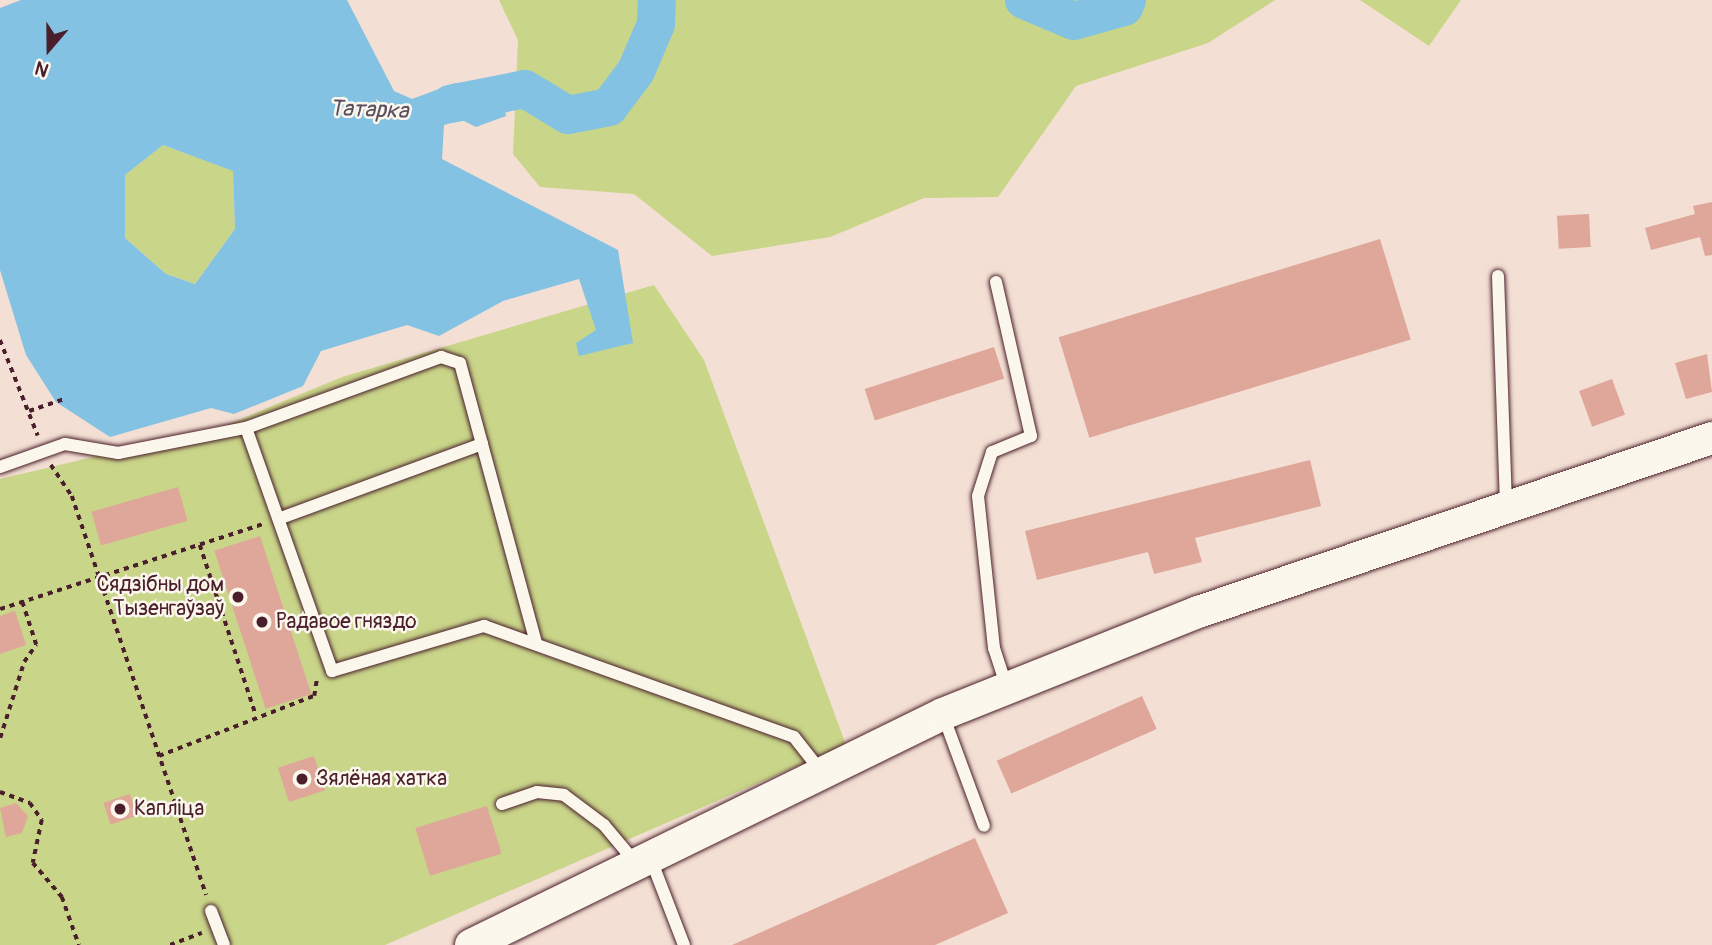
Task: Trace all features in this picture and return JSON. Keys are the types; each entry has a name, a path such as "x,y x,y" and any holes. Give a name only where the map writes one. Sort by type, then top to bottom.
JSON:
{"street":[{"path":"471,945 820,771 943,714 1198,612 1506,504 1712,438"}],"lane":[{"path":"1498,276 1506,504"},
{"path":"996,282 1031,436 992,452 978,496 994,648 1007,689"},
{"path":"0,467 43,449 65,444 118,453 246,428 441,356 460,363 536,643"},
{"path":"246,428 281,518 332,671 484,626 794,737 820,771"},
{"path":"281,518 482,444"},
{"path":"943,714 984,826"},
{"path":"502,804 537,792 564,795 604,825 643,859 684,945"},
{"path":"211,911 224,945"}],"path":[{"path":"0,340 43,449 72,496 211,911"},
{"path":"29,411 66,398"},
{"path":"0,609 281,518"},
{"path":"200,545 256,715"},
{"path":"0,738 24,662 36,645 22,602"},
{"path":"159,756 256,715 314,696 313,680 332,671"},
{"path":"0,792 30,803 42,820 33,863 62,897 79,945"},
{"path":"170,945 217,927"}],"green space":[{"path":"499,0 1275,0 1208,43 1076,86 998,197 924,198 830,237 712,256 634,194 540,187 513,154 518,40"},
{"path":"1360,0 1461,0 1429,46"},
{"path":"163,145 233,170 235,229 195,284 166,274 125,238 125,175"},
{"path":"654,285 704,360 846,745 385,945 0,945 0,479 224,426 342,377"}],"water":[{"path":"21,0 347,0 394,91 412,99 455,83 499,83 506,116 476,127 462,120 444,125 442,159 618,250 633,343 579,356 576,343 596,330 579,279 503,301 439,336 407,325 321,351 303,386 234,414 211,408 110,437 56,402 26,355 0,270 0,8","holes":["163,145 233,171 235,229 195,284 166,274 125,238 125,175"]}],"building":[{"path":"1712,202 1712,255 1705,256 1700,237 1651,250 1645,228 1695,214 1693,206"},
{"path":"1589,214 1591,247 1559,249 1557,216"},
{"path":"1380,239 1411,339 1089,438 1059,337"},
{"path":"994,347 1004,378 875,420 865,389"},
{"path":"1707,354 1712,392 1686,399 1675,363"},
{"path":"1612,379 1625,415 1592,427 1579,391"},
{"path":"1310,460 1321,506 1195,538 1202,562 1154,574 1148,552 1037,580 1025,531"},
{"path":"178,487 188,521 101,545 91,512"},
{"name":"Радавое гняздо","path":"260,536 311,694 266,709 214,551"},
{"path":"15,611 26,645 0,654 0,616"},
{"path":"1142,696 1157,729 1011,794 997,761"},
{"name":"Зялёная хатка","path":"314,756 325,790 289,802 278,768"},
{"name":"Капліца","path":"130,794 137,816 110,825 103,803"},
{"path":"16,803 28,816 22,833 6,837 0,808"},
{"path":"487,806 502,854 430,876 415,828"},
{"path":"975,838 1008,913 935,945 732,945"}],"waterway":[{"name":"Татарка","path":"450,104 525,89 568,115 609,107 636,71 656,24 657,0"},
{"name":"Татарка","path":"1024,0 1074,21 1124,7 1127,0"}],"place":[{"name":"Сядзібны дом Тызенгаўзаў","path":"238,597"},
{"name":"Радавое гняздо","path":"262,622"},
{"name":"Зялёная хатка","path":"302,779"},
{"name":"Капліца","path":"120,809"}]}
